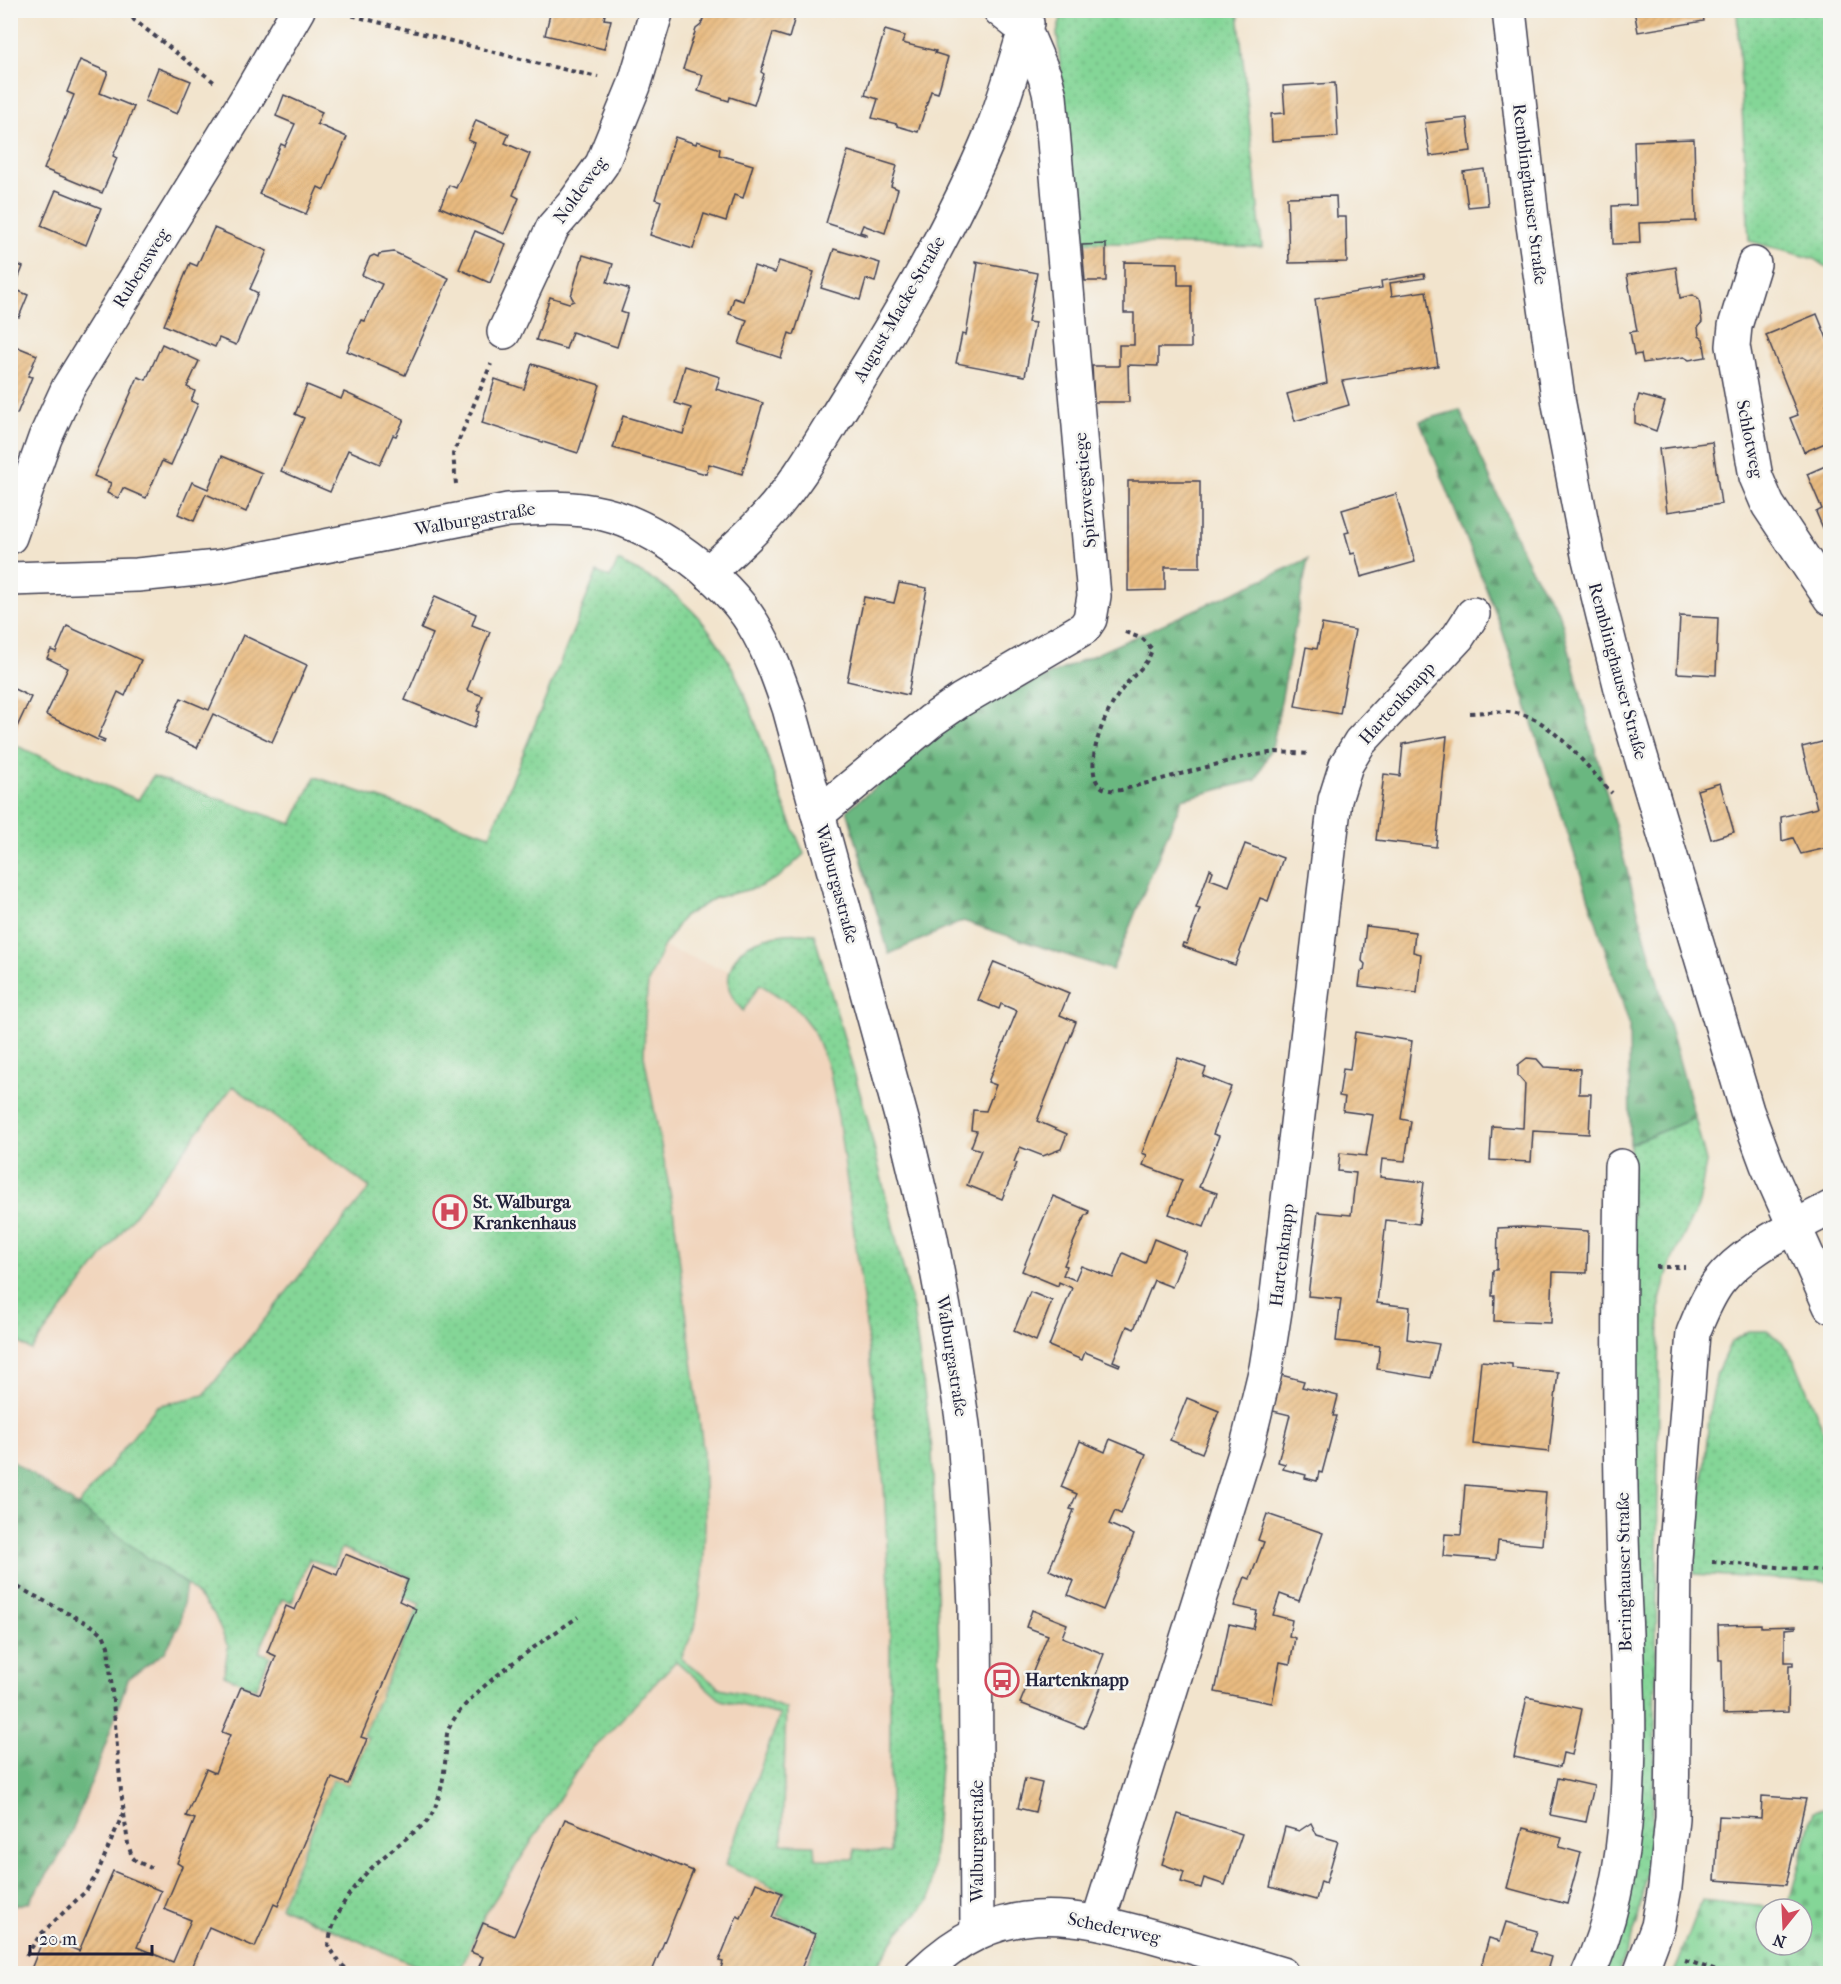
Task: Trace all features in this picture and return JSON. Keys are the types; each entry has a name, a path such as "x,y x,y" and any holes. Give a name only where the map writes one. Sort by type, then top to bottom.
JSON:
{"street":[{"name":"Rubensweg","path":"10,537 45,438 68,388 244,103 298,10"},
{"name":"Noldeweg","path":"504,332 552,227 574,203 602,164 634,86 657,10"},
{"name":"Remblinghauser Straße","path":"1509,10 1532,218 1559,404 1597,598 1622,693 1747,1110 1767,1165 1830,1306"},
{"name":"August-Macke-Straße","path":"708,573 764,520 783,496 877,351 916,285 960,202 992,132 1009,86 1019,17"},
{"name":"Spitzwegstiege","path":"1019,17 1045,77 1050,96 1094,596 1090,619"},
{"name":"Schlotweg","path":"1754,264 1735,326 1733,346 1756,477 1768,505 1830,597"},
{"name":"Walburgastraße","path":"10,579 137,575 218,567 508,510 548,507 588,511 627,521 659,537 708,573 751,621 766,648 789,708 910,1149 940,1285 962,1415 969,1481 975,1607 977,1932"},
{"name":"Hartenknapp","path":"1098,1922 1246,1450 1266,1368 1275,1311 1335,800 1340,781 1366,733 1458,637 1473,614"},
{"path":"818,814 932,720 961,700 1084,628 1090,619"},
{"name":"Beringhauser Straße","path":"1588,1974 1605,1934 1619,1879 1628,1770 1622,1532 1619,1266 1621,1166"},
{"path":"1640,1974 1658,1926 1672,1818 1675,1559 1692,1333 1717,1284 1731,1268 1758,1248 1830,1208"},
{"name":"Schederweg","path":"921,1974 951,1948 977,1932 1004,1922 1026,1917 1047,1916 1071,1917 1098,1922 1282,1974"}],"path":[{"path":"128,10 134,20 216,83"},
{"path":"335,10 540,64 595,76"},
{"path":"453,454 504,332"},
{"path":"1090,619 1143,639 1152,649 1146,663 1126,685 1100,732 1095,746 1093,770 1100,787 1110,791 1121,790 1215,764 1276,752 1351,758"},
{"path":"1470,713 1517,713 1545,725 1617,799"},
{"path":"1619,1266 1731,1268"},
{"path":"1675,1559 1830,1571"},
{"path":"10,1583 96,1628 103,1634 108,1646 128,1844 132,1857 151,1868"},
{"path":"351,1974 328,1945 334,1924 346,1899 362,1876 427,1822 433,1814 443,1784 447,1736 455,1716 516,1660 578,1617"},
{"path":"26,1956 40,1935 86,1891 97,1874 124,1810"}],"shaded area":[{"name":"St. Walburga Krankenhaus","path":"618,561 648,576 685,603 711,632 734,672 756,723 781,797 804,854 779,877 759,887 715,898 683,917 663,947 730,971 735,960 749,944 795,932 814,934 866,1114 913,1309 932,1449 938,1585 942,1739 930,1900 899,1932 872,1973 11,1974 11,743 138,800 153,776 292,824 315,777 490,835 597,572 610,578"}],"green space":[{"path":"1063,11 1238,11 1262,247 1077,242 1057,33"},
{"path":"1737,11 1830,11 1830,270 1814,259 1749,241"},
{"path":"1460,410 1529,566 1560,615 1695,1118 1630,1144 1629,1023 1500,624 1420,421"},
{"path":"1308,559 1273,744 1256,780 1182,799 1112,970 963,921 889,954 847,810 967,712"},
{"name":"St. Walburga Krankenhaus","path":"618,561 653,580 677,597 702,622 718,643 744,692 804,854 779,877 759,887 715,898 683,917 663,947 648,983 644,1056 673,1208 703,1449 705,1523 703,1576 695,1628 681,1658 720,1688 751,1695 786,1709 782,1844 815,1845 816,1859 854,1859 854,1849 890,1853 890,1606 884,1485 862,1290 830,1072 813,1030 795,1007 760,984 743,1011 733,997 729,988 729,975 736,957 750,944 782,935 814,934 866,1114 913,1309 932,1449 942,1739 930,1900 899,1932 872,1973 805,1973 820,1931 777,1915 786,1893 725,1865 780,1715 721,1700 676,1661 585,1758 484,1916 459,1973 443,1973 417,1966 280,1907 333,1779 348,1785 368,1738 363,1735 420,1604 404,1597 410,1577 342,1548 334,1567 309,1559 292,1602 282,1599 259,1652 270,1656 256,1689 224,1675 228,1647 214,1614 187,1584 78,1506 157,1406 204,1395 370,1188 233,1086 31,1350 11,1338 10,743 138,800 153,776 292,824 315,777 490,835 597,572 610,578"},
{"path":"1695,1118 1706,1162 1699,1204 1670,1264 1660,1300 1655,1747 1651,1843 1637,1924 1618,1973 1600,1974 1619,1923 1633,1264 1630,1144"},
{"path":"1748,1331 1767,1331 1782,1342 1796,1363 1830,1447 1830,1582 1694,1574 1710,1408 1717,1372 1731,1342"},
{"path":"11,1460 186,1584 180,1624 165,1652 128,1679 99,1763 65,1848 29,1902 11,1907"},
{"path":"1830,1808 1830,1973 1674,1973 1702,1900 1754,1906 1754,1957 1814,1957 1814,1897 1790,1897 1814,1811"}],"building":[{"path":"551,10 606,10 604,19 611,20 604,49 545,35"},
{"path":"706,10 797,10 789,38 773,33 754,105 730,97 729,101 698,91 703,75 683,69 696,29 701,25"},
{"path":"1634,10 1702,10 1704,21 1638,32"},
{"path":"885,30 905,36 902,43 936,51 935,53 948,57 938,93 931,91 918,132 872,118 878,99 865,95"},
{"path":"80,60 108,72 100,93 134,107 113,156 117,158 102,193 44,169 74,95 67,92"},
{"path":"158,68 191,81 177,114 145,101"},
{"path":"1335,83 1338,137 1272,141 1271,114 1285,113 1283,86"},
{"path":"284,95 322,112 317,124 347,137 324,190 318,187 306,214 259,194 281,144 285,146 295,124 276,116"},
{"path":"1467,118 1471,151 1430,156 1425,123"},
{"path":"476,120 509,134 505,143 530,154 513,195 519,198 504,234 440,207 449,185 456,188 475,143 468,140"},
{"path":"675,137 696,144 697,141 720,149 719,155 753,165 743,198 734,195 726,221 704,214 693,249 650,235 661,201 655,199"},
{"path":"1694,139 1696,221 1639,223 1640,243 1613,244 1612,206 1636,205 1634,141"},
{"path":"848,151 897,166 891,186 898,189 885,233 863,225 860,232 867,236 826,223"},
{"path":"1484,169 1488,205 1468,207 1463,172"},
{"path":"56,190 101,208 86,245 41,226"},
{"path":"1336,196 1337,217 1346,217 1347,262 1289,263 1287,197"},
{"path":"214,228 267,251 250,289 258,293 236,345 219,338 215,347 164,325 190,263 197,266"},
{"path":"475,231 506,244 490,283 459,269"},
{"path":"1106,244 1106,281 1085,281 1082,245"},
{"path":"834,249 880,263 875,282 866,279 860,300 821,288"},
{"path":"394,252 449,278 405,375 347,351 361,320 365,321 382,284 362,275 370,257"},
{"path":"583,255 613,264 607,282 629,289 621,312 627,314 617,347 572,332 566,349 536,340 550,297 569,303 574,301 571,296"},
{"path":"10,261 23,267 14,289 28,295 19,317 10,314"},
{"path":"779,261 814,272 794,335 789,333 781,358 739,344 747,320 729,314 734,298 743,301 754,266 775,273"},
{"path":"975,261 1037,273 1028,322 1035,323 1025,376 956,363 962,334 966,335 978,264"},
{"path":"1124,262 1178,263 1178,285 1191,285 1191,348 1158,348 1158,366 1128,365 1129,402 1094,402 1092,366 1119,366 1119,345 1134,345 1134,313 1124,313"},
{"path":"1676,267 1680,298 1693,295 1699,300 1702,322 1698,327 1699,336 1703,339 1706,357 1689,360 1684,357 1643,363 1641,354 1634,355 1630,332 1637,331 1627,275"},
{"path":"1424,274 1425,278 1390,283 1392,296 1426,291 1438,366 1342,381 1349,405 1295,421 1287,394 1327,383 1315,299 1382,288 1381,281"},
{"path":"1817,314 1830,346 1830,402 1826,404 1830,414 1830,441 1804,452 1790,418 1798,415 1766,335"},
{"path":"10,344 37,355 28,376 32,377 17,414 10,411"},
{"path":"162,344 199,361 187,387 195,391 191,401 198,404 171,465 162,461 146,498 123,488 118,498 107,493 111,483 94,476 138,377 146,380"},
{"path":"532,364 600,385 578,453 482,423 495,379 524,389"},
{"path":"685,366 720,377 716,389 763,403 742,474 709,464 706,474 613,448 623,416 683,434 691,408 675,403"},
{"path":"307,385 341,399 344,392 404,419 396,436 393,435 380,464 348,450 330,492 281,471 304,418 295,414"},
{"path":"1639,395 1665,402 1656,431 1635,423 1635,409"},
{"path":"1712,442 1721,504 1667,512 1659,449"},
{"path":"222,456 262,473 246,512 206,494 194,521 178,514 192,482 208,489"},
{"path":"1830,464 1830,525 1823,528 1816,512 1822,509 1807,474"},
{"path":"1128,481 1200,481 1200,567 1165,567 1165,590 1128,591"},
{"path":"1396,494 1415,562 1361,577 1355,553 1351,554 1345,533 1349,532 1342,510"},
{"path":"899,583 927,588 908,695 847,681 864,597 894,603"},
{"path":"435,596 476,614 472,625 490,632 467,690 483,696 474,728 405,700 433,634 421,629"},
{"path":"1680,616 1718,618 1716,675 1677,673"},
{"path":"1322,624 1355,630 1340,714 1295,706 1306,647 1317,649"},
{"path":"67,626 141,660 125,696 118,692 98,737 105,740 104,743 46,715 68,668 47,658 51,650 56,652"},
{"path":"243,635 307,665 272,742 213,714 197,748 165,733 181,698 209,710"},
{"path":"10,687 31,697 15,731 10,729"},
{"path":"1447,736 1436,847 1376,840 1384,774 1400,776 1403,744"},
{"path":"1830,740 1830,859 1827,848 1801,854 1793,838 1782,841 1781,817 1817,808 1802,747"},
{"path":"1720,783 1734,832 1711,839 1697,790"},
{"path":"1245,844 1283,858 1268,901 1260,898 1235,965 1182,946 1183,943 1187,944 1200,909 1196,908 1210,869 1213,871 1210,879 1229,886"},
{"path":"1366,926 1415,932 1413,952 1421,954 1417,993 1359,986 1365,964 1362,961"},
{"path":"994,962 1069,993 1060,1015 1076,1022 1037,1121 1067,1134 1061,1149 1043,1156 1020,1147 1014,1162 1017,1163 1002,1199 967,1185 981,1150 971,1147 977,1131 971,1130 973,1110 986,1111 996,1085 988,1082 1017,1011 1001,1004 999,1009 978,1000"},
{"path":"1355,1032 1412,1041 1401,1119 1411,1121 1405,1161 1382,1159 1380,1177 1424,1182 1419,1224 1386,1220 1377,1303 1410,1307 1407,1339 1439,1344 1431,1378 1377,1369 1380,1346 1336,1341 1341,1299 1308,1296 1318,1212 1351,1215 1356,1173 1338,1171 1340,1153 1366,1156 1373,1115 1343,1111 1345,1097 1339,1096 1343,1069 1350,1070"},
{"path":"1178,1058 1206,1068 1203,1076 1231,1087 1213,1134 1219,1136 1199,1187 1217,1193 1204,1227 1169,1214 1182,1180 1143,1165 1147,1155 1142,1153"},
{"path":"1527,1058 1537,1059 1544,1067 1580,1069 1579,1094 1591,1094 1589,1134 1533,1131 1531,1162 1490,1160 1492,1126 1523,1128 1525,1084 1518,1076 1518,1065"},
{"path":"1053,1196 1089,1211 1088,1215 1085,1215 1064,1265 1067,1266 1063,1275 1075,1280 1081,1266 1113,1278 1123,1253 1145,1263 1154,1239 1186,1252 1172,1287 1154,1280 1134,1329 1127,1326 1113,1361 1120,1364 1119,1366 1085,1352 1082,1360 1049,1346 1072,1288 1059,1282 1058,1286 1022,1271"},
{"path":"1498,1228 1588,1231 1587,1273 1553,1272 1551,1323 1494,1321 1493,1270 1497,1270"},
{"path":"1030,1292 1052,1301 1036,1341 1014,1331"},
{"path":"1481,1361 1512,1364 1512,1368 1558,1372 1549,1452 1473,1444"},
{"path":"1281,1375 1304,1381 1302,1387 1338,1396 1333,1416 1337,1416 1322,1473 1319,1472 1317,1481 1305,1478 1306,1475 1283,1469 1285,1464 1278,1462 1290,1415 1273,1411"},
{"path":"1187,1398 1219,1411 1202,1453 1170,1440"},
{"path":"1110,1439 1146,1454 1121,1514 1115,1511 1109,1524 1134,1535 1103,1610 1068,1595 1074,1581 1049,1570 1074,1510 1070,1509 1077,1494 1061,1487 1080,1441 1105,1452"},
{"path":"1465,1485 1546,1492 1542,1545 1498,1541 1496,1560 1443,1556 1445,1534 1461,1535"},
{"path":"1267,1514 1323,1533 1299,1601 1280,1594 1273,1615 1292,1620 1289,1636 1295,1638 1290,1664 1280,1662 1272,1703 1215,1692 1229,1624 1253,1629 1257,1611 1234,1606 1245,1577 1250,1579 1264,1542 1258,1540"},
{"path":"345,1554 408,1580 399,1601 416,1609 361,1737 367,1739 348,1784 332,1778 278,1906 274,1904 255,1947 209,1927 191,1970 201,1974 29,1974 44,1937 79,1951 113,1871 161,1891 137,1947 173,1962 191,1920 164,1909 182,1866 177,1863 195,1819 186,1816 206,1769 215,1773 230,1735 222,1732 241,1687 260,1694 276,1656 267,1652 286,1606 295,1610 314,1565 337,1575"},
{"path":"1032,1610 1067,1624 1062,1637 1104,1654 1095,1677 1104,1680 1084,1728 1020,1703 1048,1635 1026,1627"},
{"path":"1761,1624 1761,1627 1796,1626 1796,1628 1785,1629 1785,1662 1793,1662 1793,1665 1789,1665 1788,1712 1723,1714 1722,1660 1719,1660 1718,1625"},
{"path":"1527,1697 1582,1709 1572,1755 1563,1753 1560,1767 1514,1757"},
{"path":"1558,1778 1594,1786 1586,1822 1550,1815"},
{"path":"1025,1779 1042,1783 1035,1812 1018,1808"},
{"path":"1762,1796 1806,1799 1786,1885 1715,1880 1719,1816 1761,1818"},
{"path":"1178,1814 1242,1834 1225,1885 1204,1878 1201,1888 1181,1882 1184,1872 1162,1864"},
{"path":"565,1819 693,1871 651,1974 476,1974 483,1957 471,1952 483,1923 514,1936"},
{"path":"1311,1823 1317,1835 1338,1841 1326,1883 1321,1881 1316,1900 1270,1887 1285,1827 1299,1831"},
{"path":"1523,1828 1562,1838 1559,1847 1581,1853 1567,1904 1507,1888"},
{"path":"756,1883 782,1893 772,1917 815,1934 799,1974 719,1974 723,1962 719,1961 737,1916 741,1918"},
{"path":"1506,1922 1537,1931 1531,1951 1551,1957 1546,1974 1479,1974 1489,1938 1500,1941"},
{"path":"1152,1966 1175,1973 1175,1974 1150,1974"}],"place":[{"name":"St. Walburga Krankenhaus","path":"450,1212"},
{"name":"Hartenknapp","path":"1002,1680"}]}
